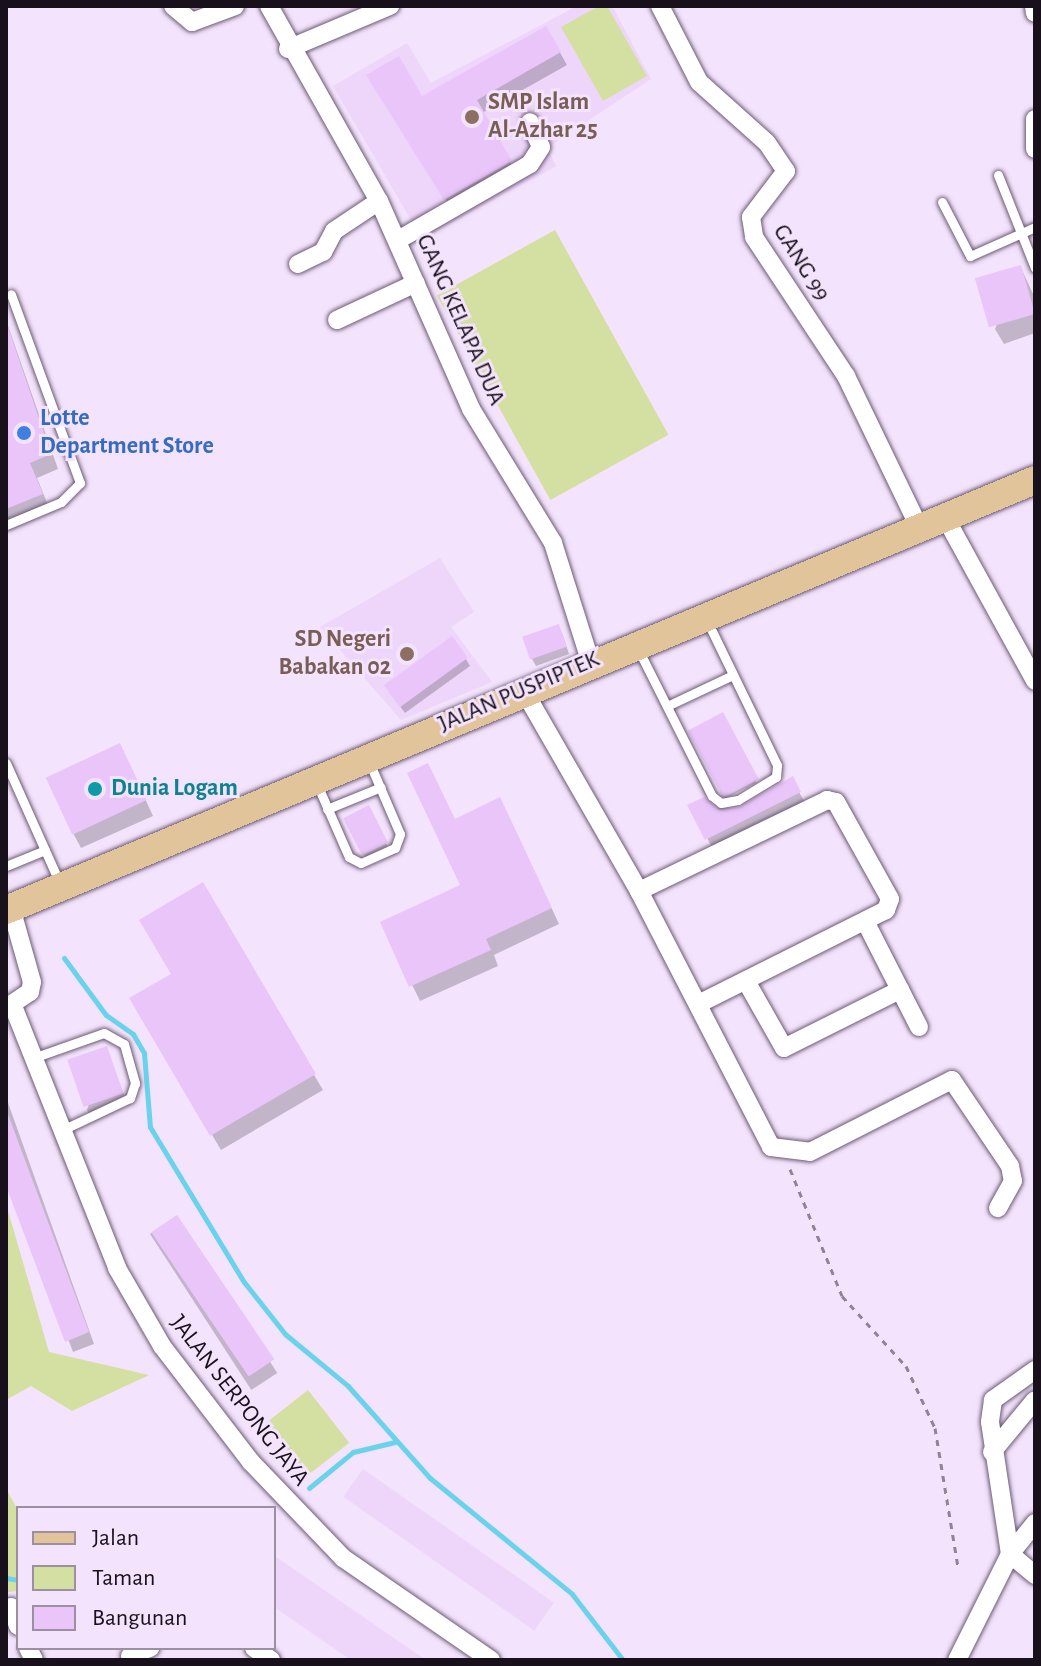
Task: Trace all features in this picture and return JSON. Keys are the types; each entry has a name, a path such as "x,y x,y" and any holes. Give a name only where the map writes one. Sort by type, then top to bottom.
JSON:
{"main road":[{"name":"JALAN PUSPIPTEK","path":"8,909 524,691 590,660 1035,480"}],"street":[{"path":"173,6 192,22 235,6"},
{"name":"GANG KELAPA DUA","path":"269,6 288,49 379,201 471,409 553,543 590,660"},
{"path":"288,49 390,6"},
{"name":"GANG 99","path":"660,6 699,82 767,143 786,171 751,217 754,237 846,376 919,527"},
{"path":"1034,6 1035,13"},
{"path":"1035,119 1035,149"},
{"path":"398,240 530,164 541,147 530,122"},
{"path":"298,264 323,252 334,231 379,201"},
{"path":"337,320 416,283"},
{"path":"945,517 1035,681"},
{"path":"524,691 639,891 768,1144 787,1153 859,1133 952,1080 1010,1166 1013,1181 998,1208"},
{"path":"639,891 815,800 831,800 890,899 865,921 698,1004"},
{"name":"JALAN SERPONG JAYA","path":"8,909 32,982 9,1007 64,1129 128,1289 217,1420 343,1558 491,1660"},
{"path":"865,921 919,1027"},
{"path":"746,981 784,1048 900,990"},
{"path":"1035,1370 993,1400 992,1452 1010,1554 1035,1575"},
{"path":"992,1452 1035,1400"},
{"path":"957,1660 1010,1554 1035,1523"}],"lane":[{"path":"998,175 1035,268"},
{"path":"942,202 967,255 1035,227"},
{"path":"6,525 61,502 80,483 11,294"},
{"path":"634,642 712,796 721,803 738,800 770,782 777,765 703,614"},
{"path":"667,706 733,675"},
{"path":"314,779 349,857 361,863 399,841 381,787 366,757"},
{"path":"6,764 61,886"},
{"path":"327,809 381,787"},
{"path":"6,866 45,850"},
{"path":"33,1058 104,1033 124,1044 135,1083 130,1098 64,1129"}],"path":[{"path":"787,1153 842,1296 906,1366 935,1428 958,1567"}],"shaded area":[{"name":"SMP Islam Al-Azhar 25","path":"577,6 612,6 651,79 547,148 556,166 422,239 333,86 407,43 431,83"},
{"name":"SD Negeri Babakan 02","path":"440,558 474,612 451,627 492,682 401,720 320,627"},
{"path":"363,1469 554,1603 534,1630 343,1497"},
{"path":"276,1557 426,1660 351,1660 276,1608"}],"green space":[{"path":"599,6 607,6 647,76 603,101 561,27"},
{"path":"555,230 668,435 550,500 437,295"},
{"path":"6,1204 49,1352 149,1375 72,1411 31,1386 6,1400"},
{"path":"308,1390 349,1443 307,1475 266,1423"},
{"path":"6,1488 16,1507 16,1591 6,1592"}],"building":[{"path":"546,26 561,52 477,100 512,161 444,200 366,75 399,56 422,96"},
{"path":"1021,265 1035,314 989,327 975,278"},
{"name":"Lotte Department Store","path":"6,321 51,454 30,463 43,494 6,509"},
{"path":"559,624 567,647 530,659 522,637"},
{"path":"452,636 468,658 400,707 384,685"},
{"path":"723,712 759,779 723,798 688,731"},
{"name":"Dunia Logam","path":"120,743 147,800 72,835 46,778"},
{"path":"428,763 455,819 500,797 552,908 486,939 491,950 409,987 380,922 460,885 407,773"},
{"path":"793,776 801,792 705,840 687,805 704,797 719,810 740,807"},
{"path":"369,805 388,842 362,856 343,818"},
{"path":"203,882 316,1074 210,1136 129,998 171,974 139,920"},
{"path":"107,1046 123,1093 84,1107 67,1060"},
{"path":"6,1109 89,1332 65,1342 6,1186"},
{"path":"177,1215 274,1359 249,1377 151,1232"}],"waterway":[{"path":"64,958 106,1015 133,1034 144,1053 150,1127 244,1282 285,1334 348,1386 430,1478 572,1594 623,1660"},
{"path":"309,1488 353,1452 395,1442"},
{"path":"6,1578 16,1580"}],"place":[{"name":"SMP Islam Al-Azhar 25","path":"472,117"},
{"name":"Lotte Department Store","path":"24,433"},
{"name":"SD Negeri Babakan 02","path":"407,654"},
{"name":"Dunia Logam","path":"95,789"}]}
